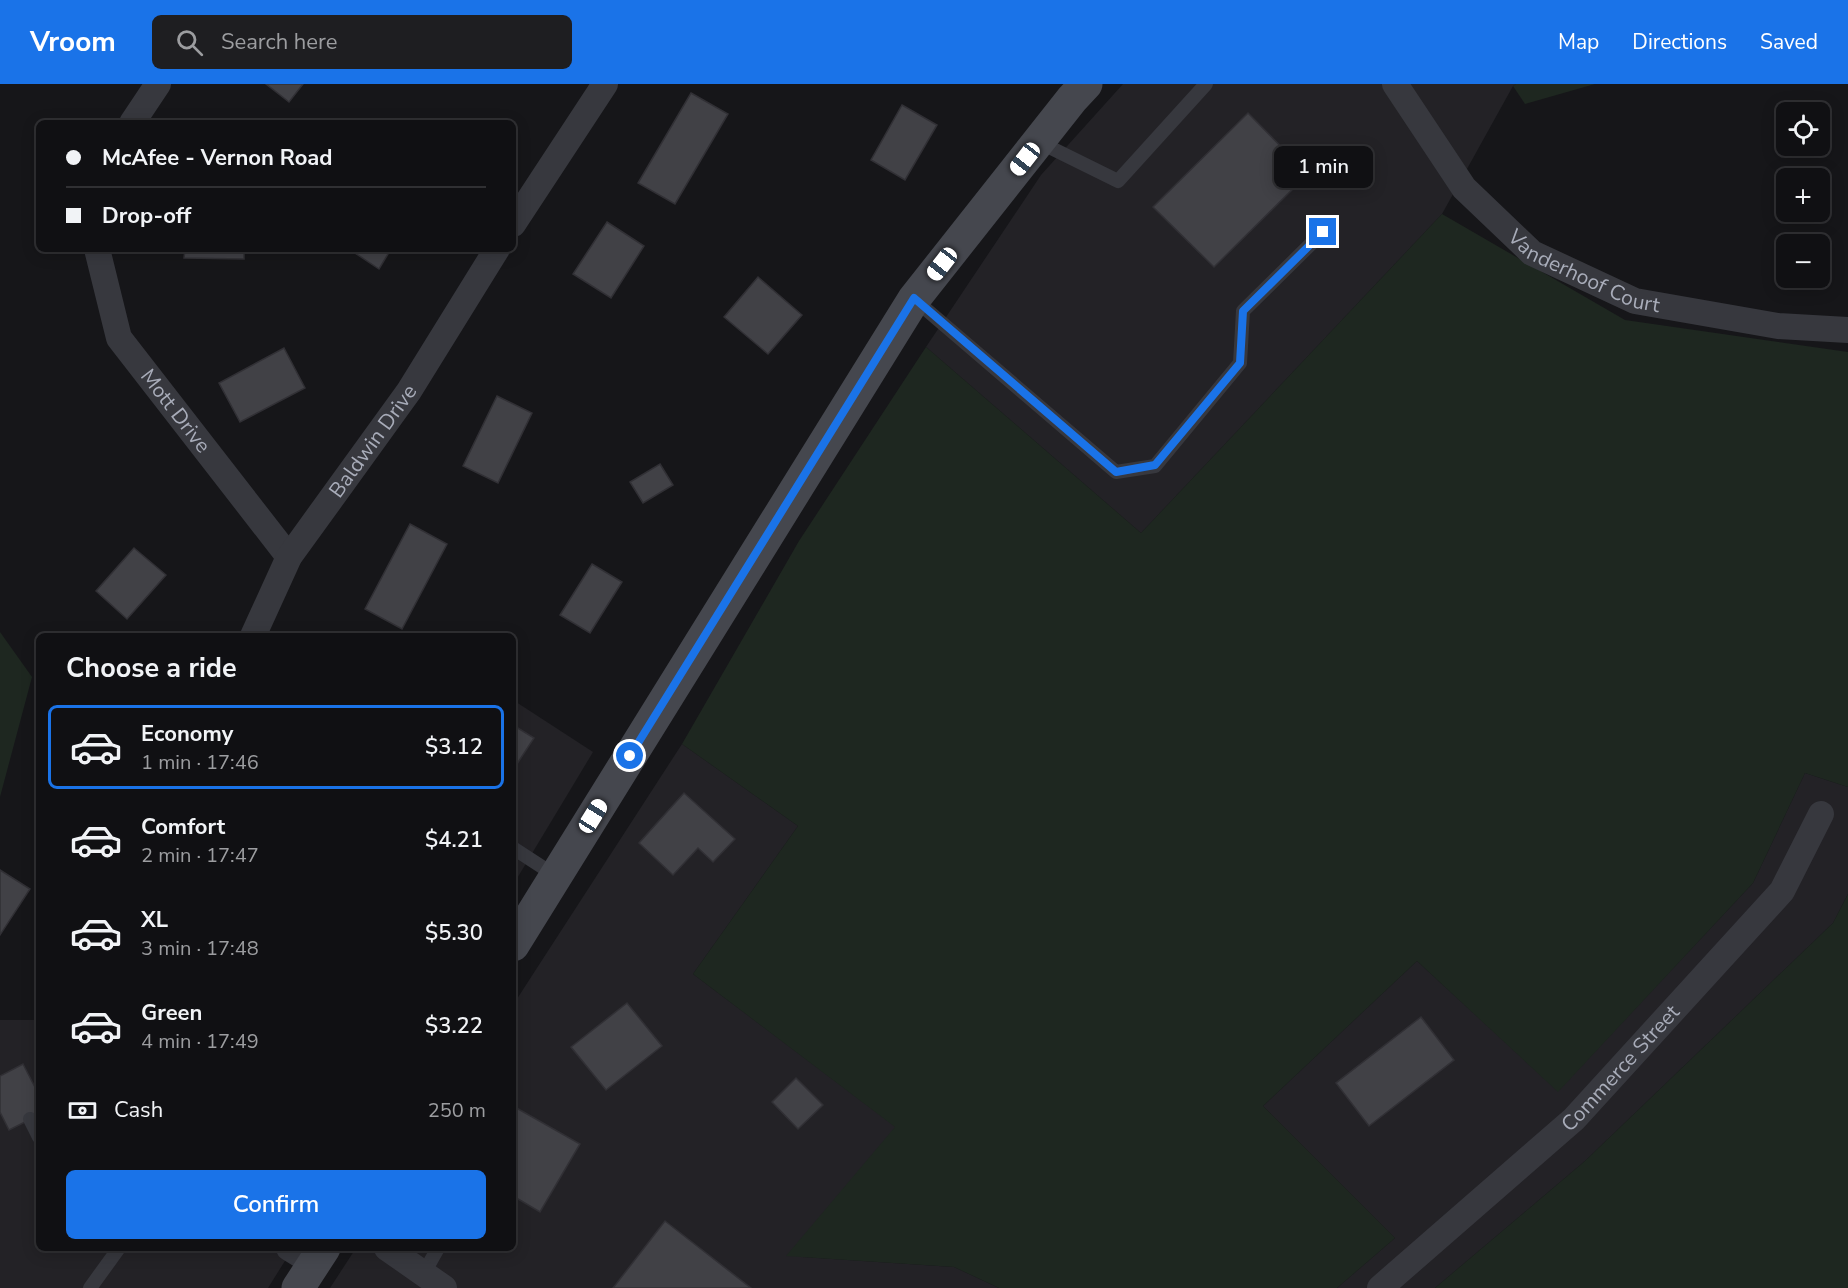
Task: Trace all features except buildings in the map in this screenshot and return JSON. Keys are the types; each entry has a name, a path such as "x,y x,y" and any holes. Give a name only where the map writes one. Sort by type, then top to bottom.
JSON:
{"main road":[{"path":"516,940 914,298 1086,84"}],"street":[{"path":"134,120 158,84"},
{"path":"516,219 605,84"},
{"name":"Vanderhoof Court","path":"1395,84 1464,188 1532,252 1635,301 1778,326 1848,330"},
{"name":"Mott Drive","path":"98,252 119,338 289,557"},
{"name":"Baldwin Drive","path":"254,633 289,557 409,391 494,252"},
{"name":"Commerce Street","path":"1380,1288 1582,1110 1782,891 1821,814"},
{"path":"391,1251 434,1280"}],"lane":[{"path":"1038,142 1118,181 1206,84"},
{"path":"914,298 1116,472 1136,469 1155,465 1240,363 1243,311 1323,232"},
{"path":"516,850 556,876"},
{"path":"30,1119 36,1131"},
{"path":"90,1288 117,1251"},
{"path":"434,1280 438,1251"}],"shaded area":[{"path":"1123,84 1516,84 1442,214 1141,533 926,347 1041,175"},
{"path":"1516,84 1595,84 1525,104 1513,86"},
{"path":"1442,214 1625,320 1848,352 1848,787 1805,773 1753,883 1558,1092 1417,961 1263,1106 1395,1238 1337,1288 999,1288 954,1267 786,1256 895,1127 693,974 798,826 682,744 799,541 926,347 1141,533"},
{"path":"0,632 32,677 0,797"},
{"path":"516,702 593,752 516,880"},
{"path":"682,744 798,826 693,974 896,1127 803,1257 954,1267 999,1288 330,1288 354,1251 516,1251 516,1000"},
{"path":"1805,773 1848,787 1848,894 1833,923 1585,1161 1435,1288 1337,1288 1395,1238 1263,1106 1417,961 1558,1091 1753,883"},
{"path":"1848,894 1848,1288 1435,1288 1585,1161 1833,923"},
{"path":"0,1020 36,1020 36,1251 291,1251 268,1288 0,1288"}],"route":[{"path":"630,756 914,298 1116,472 1136,469 1155,465 1240,363 1243,311 1323,232"}]}
